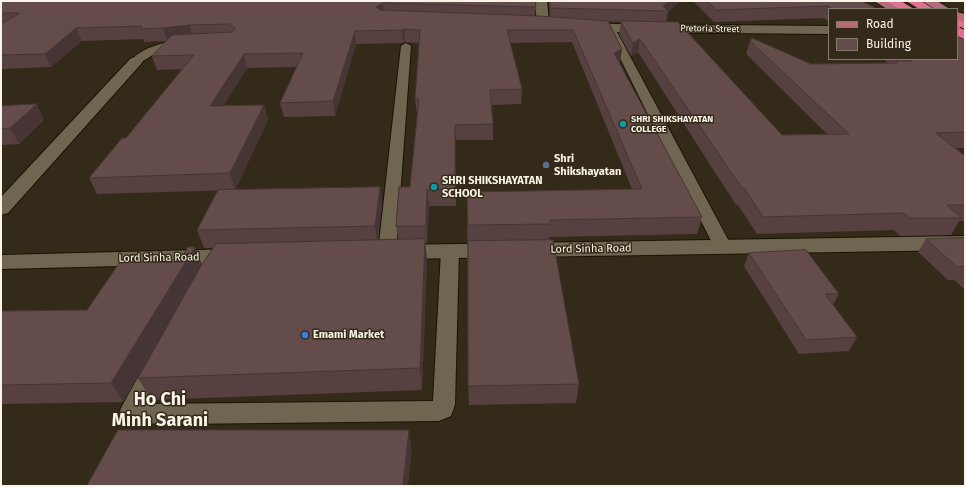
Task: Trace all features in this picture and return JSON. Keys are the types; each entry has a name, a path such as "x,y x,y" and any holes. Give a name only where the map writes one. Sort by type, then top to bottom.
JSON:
{"highway":[{"path":"892,1 906,8"},
{"path":"912,1 926,8"}],"main road":[{"path":"880,1 894,8"},
{"path":"928,1 942,8"}],"street":[{"name":"Pretoria Street","path":"541,1 540,24 611,28 828,30"},
{"path":"1,209 136,61"},
{"name":"Lord Sinha Road","path":"364,253 965,243"},
{"name":"Lord Sinha Road","path":"1,262 213,265 256,256"}],"lane":[{"path":"611,28 615,40 636,77 723,247"},
{"path":"136,61 150,51 172,43 195,42"},
{"path":"387,252 406,46"},
{"path":"166,348 130,413 179,414 439,411 443,409 444,405 450,251"}],"building":[{"path":"1,1 535,1 536,7 383,3 376,7 380,10 539,16 608,21 622,49 614,53 702,217 550,220 550,224 468,225 467,192 642,189 573,30 507,30 522,89 490,90 493,124 455,125 455,190 427,189 426,226 396,226 399,187 410,187 419,99 415,99 420,30 404,29 355,31 333,101 280,103 303,53 244,54 210,106 264,105 230,173 89,178 122,138 126,138 194,55 152,56 172,35 233,32 235,28 229,24 189,25 140,29 142,26 76,28 45,54 1,55 1,24 20,13 1,13"},
{"path":"550,1 669,1 663,6 668,11 551,8"},
{"path":"707,1 862,1 875,8 831,8 828,6 717,10"},
{"path":"621,21 678,22 782,135 849,134 750,41 752,38 811,64 897,63 895,61 958,60 958,36 965,40 965,132 936,133 965,156 965,205 947,205 962,218 910,218 904,213 763,217 640,39 633,43"},
{"path":"37,104 10,128 1,129 1,106"},
{"path":"380,187 375,226 197,230 218,190"},
{"path":"965,238 965,268 963,266 957,267 926,239"},
{"name":"Emami Market","path":"425,239 420,368 138,378 202,264 216,244"},
{"path":"553,240 579,384 468,386 468,241"},
{"path":"188,247 195,247 111,383 1,385 1,311 87,310 120,262 180,262"},
{"path":"806,250 839,294 825,294 857,337 806,340 749,253"},
{"path":"118,430 409,430 403,486 87,486"}],"place":[{"name":"SHRI SHIKSHAYATAN COLLEGE","path":"623,124"},
{"name":"Shri Shikshayatan","path":"546,165"},
{"name":"SHRI SHIKSHAYATAN SCHOOL","path":"434,187"},
{"name":"Emami Market","path":"305,335"}],"district":[{"name":"Ho Chi Minh Sarani","path":"160,410"}]}
